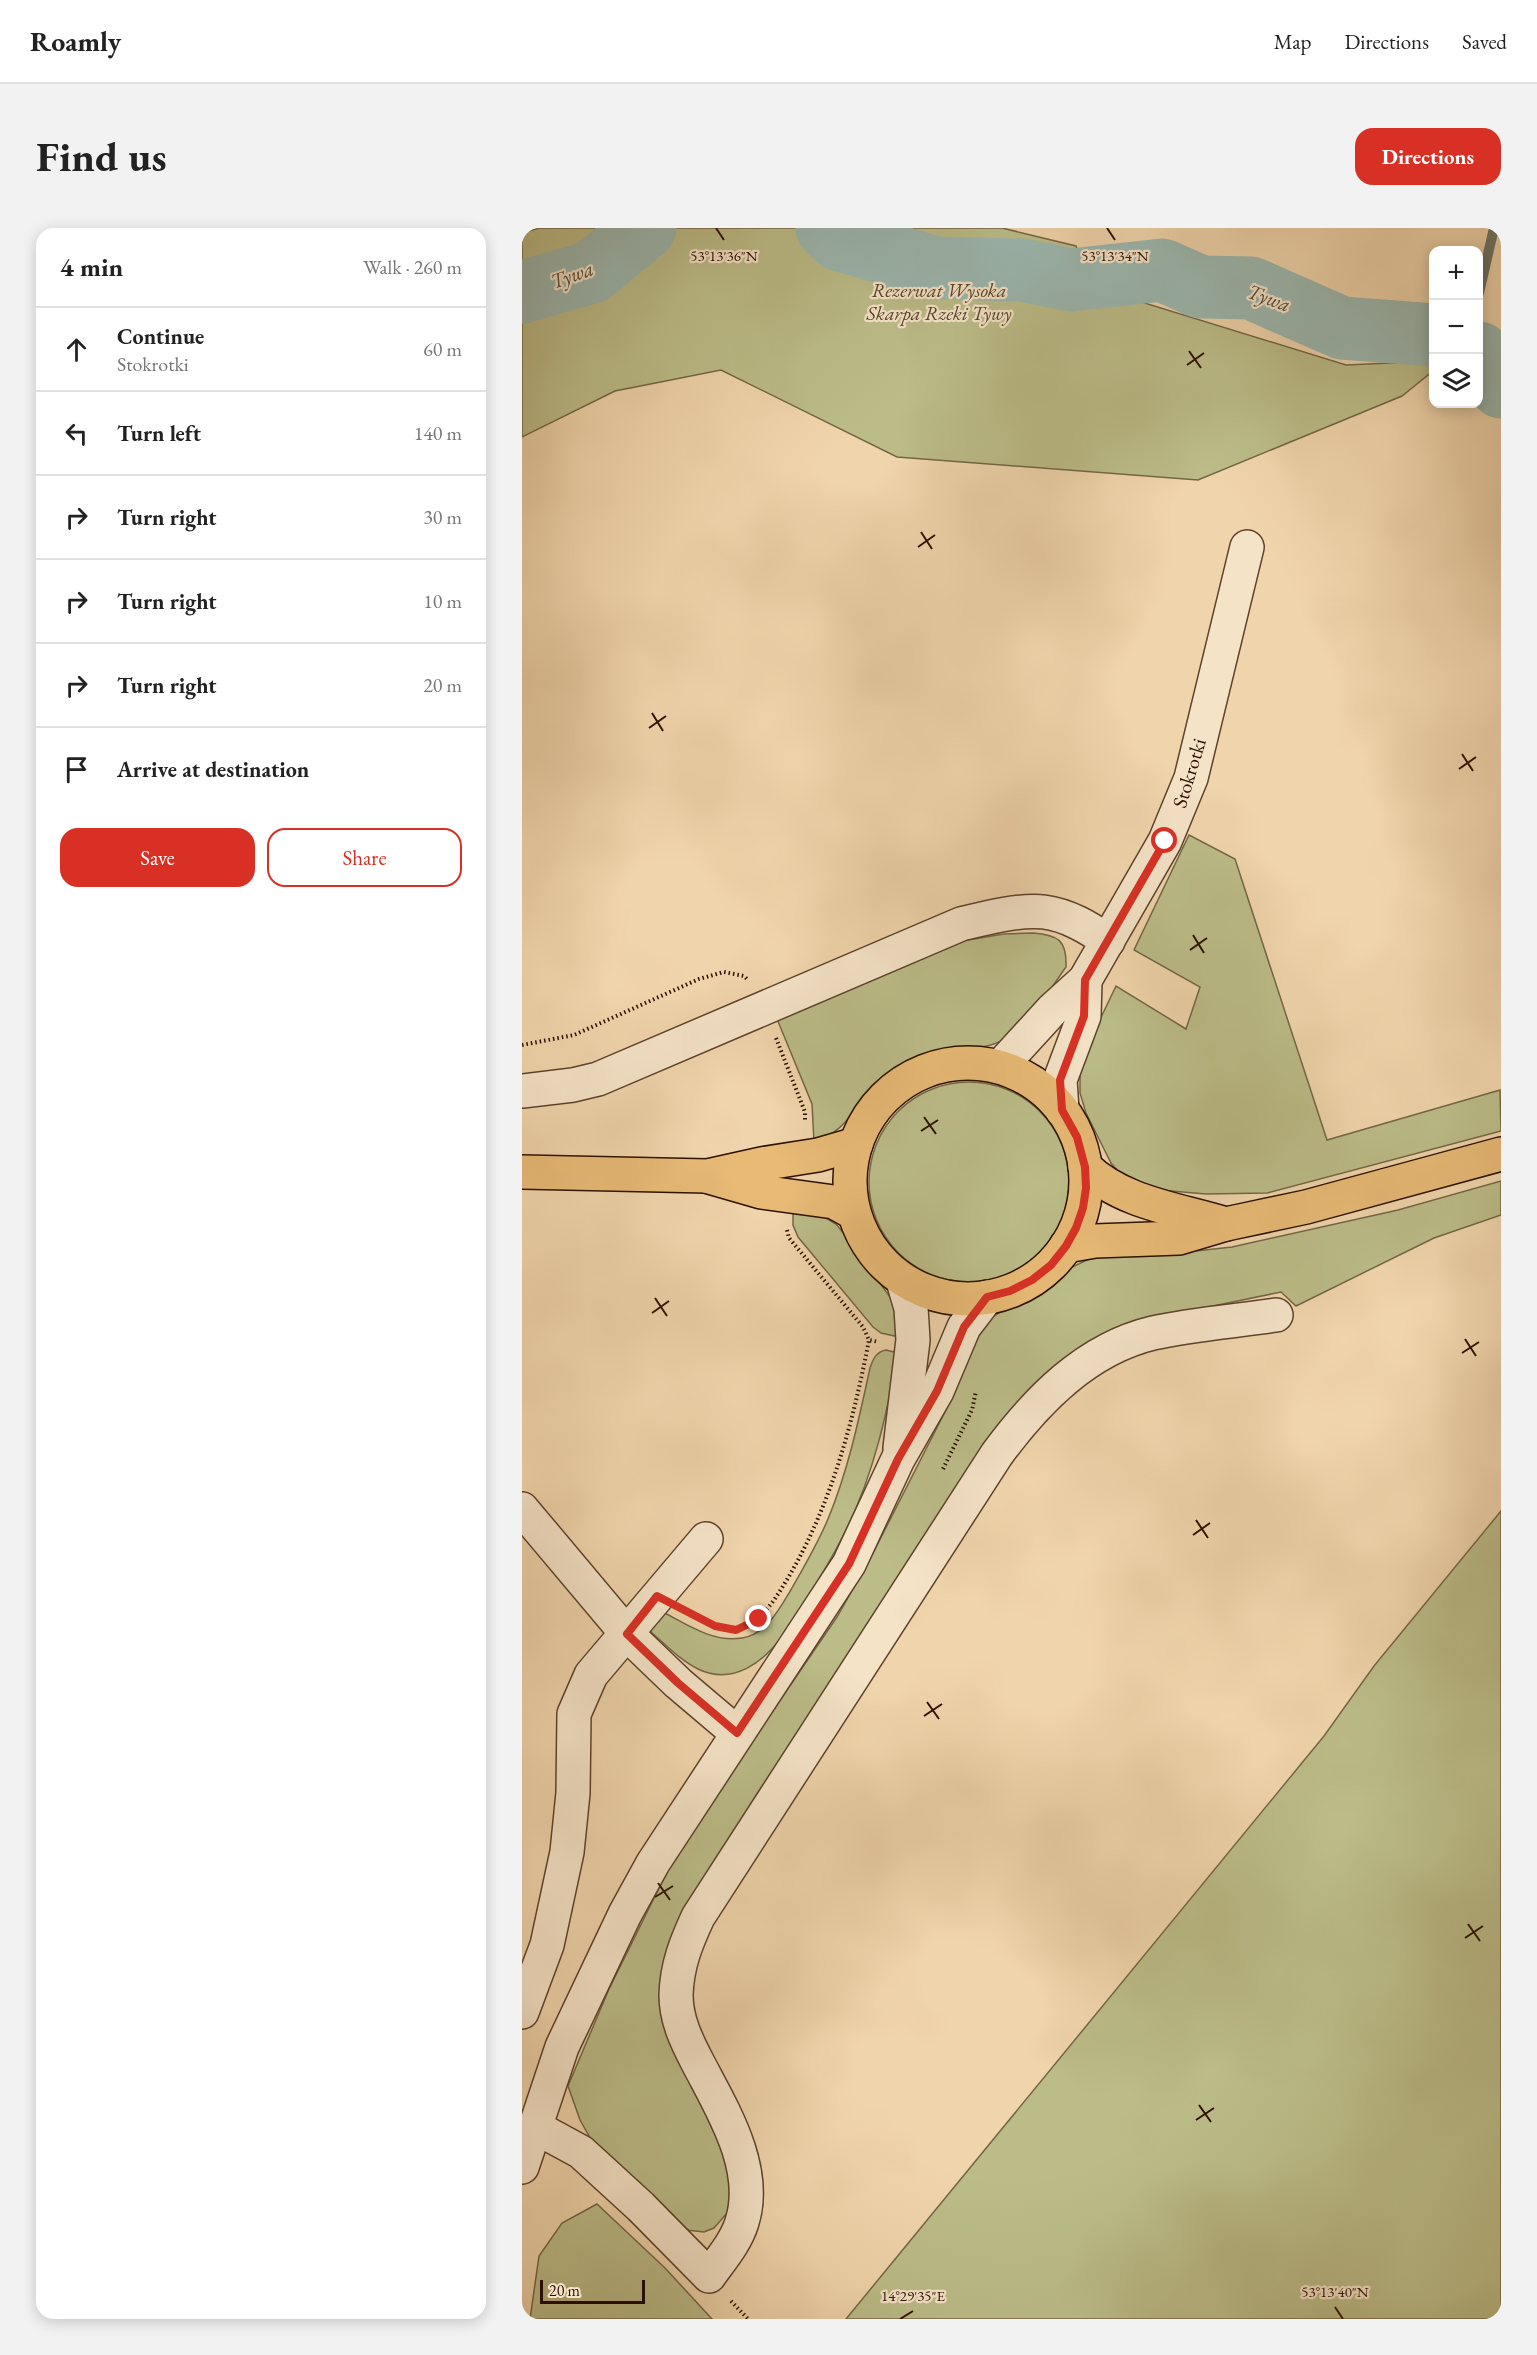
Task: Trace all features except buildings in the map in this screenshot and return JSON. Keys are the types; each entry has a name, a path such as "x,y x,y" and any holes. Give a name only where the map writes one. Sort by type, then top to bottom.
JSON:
{"main road":[{"path":"980,1064 1000,1067 1023,1076 1045,1091 1062,1110 1077,1137 1085,1167 1086,1188 1083,1208 1066,1246 1051,1265 1032,1280 1010,1291 987,1297 952,1298 903,1281 873,1251 854,1213 850,1178 856,1144 874,1109 903,1082 921,1073 950,1065 980,1064"},
{"path":"522,1172 707,1176 818,1155 856,1144"},
{"path":"1066,1246 1095,1241 1179,1238 1226,1224 1306,1207 1501,1154"},
{"path":"1085,1167 1098,1179 1140,1201 1226,1224"},
{"path":"707,1176 761,1192 834,1202 854,1213"}],"street":[{"name":"Stokrotki","path":"1000,1067 1053,1009 1085,980 1165,841 1191,778 1247,547"},
{"path":"522,1091 598,1079 961,924 998,915 1044,912 1083,924 1108,941"},
{"name":"Stokrotki","path":"1062,1110 1060,1080 1084,1016 1085,980"},
{"path":"898,1459 913,1340 911,1308 903,1281"},
{"path":"522,2167 562,2048 653,1863 849,1564 898,1459 937,1391 964,1327 987,1297"},
{"path":"535,2127 581,2152 641,2207 709,2276 729,2248 742,2221 746,2192 743,2157 682,2031 676,1996 680,1958 698,1917 997,1454 1016,1428 1053,1389 1093,1358 1123,1344 1153,1334 1276,1315"},
{"path":"522,1509 627,1634 678,1683 737,1733"},
{"path":"522,2012 547,1945 567,1852 573,1793 574,1714 591,1675 706,1539"}],"path":[{"path":"657,1596 715,1626 736,1630 759,1619 776,1598 805,1550 828,1498 844,1450 869,1340"}],"green space":[{"name":"Rezerwat Wysoka Skarpa Rzeki Tywy","path":"539,228 1002,228 1076,246 1094,294 1122,296 1346,365 1429,361 1429,374 1402,396 1198,480 897,457 721,370 615,391 522,437 522,233"},
{"path":"1189,835 1235,859 1327,1140 1500,1090 1501,1131 1267,1193 1206,1194 1148,1189 1124,1178 1111,1163 1086,1113 1080,1093 1080,1073 1084,1053 1116,986 1186,1029 1200,987 1134,950"},
{"path":"1004,934 1049,935 1063,945 1066,967 1025,1023 1003,1040 991,1045 936,1052 915,1059 876,1087 839,1128 814,1142 812,1104 777,1019 962,941"},
{"path":"969,1082 988,1084 1016,1094 1046,1119 1061,1144 1067,1163 1069,1182 1067,1201 1057,1229 1032,1259 1007,1274 988,1280 969,1282 950,1280 922,1270 892,1245 877,1220 871,1201 869,1182 871,1163 881,1135 906,1105 931,1090 950,1084"},
{"path":"1501,1181 1501,1215 1434,1238 1296,1306 1281,1292 1165,1316 1091,1346 683,1909 673,1934 666,1965 686,2074 720,2140 729,2173 730,2203 728,2212 714,2228 704,2232 686,2230 592,2141 580,2120 568,2086 609,1989 668,1870 735,1766 837,1617 870,1559 953,1396 961,1361 988,1319 1043,1289 1066,1270 1100,1256 1150,1256 1232,1247 1398,1210"},
{"path":"793,1212 824,1217 836,1224 890,1297 895,1311 899,1337 881,1333 873,1327 798,1237 793,1225"},
{"path":"886,1350 898,1353 872,1464 847,1528 817,1582 784,1634 757,1662 735,1673 723,1675 711,1674 691,1665 651,1632 652,1623 661,1611 710,1635 731,1639 751,1636 772,1619 802,1571 828,1519 847,1464 872,1362 875,1356"},
{"path":"1501,1511 1501,2319 846,2319 1324,1736 1374,1666"},
{"path":"597,2204 665,2268 712,2319 530,2319 539,2256 562,2223"}],"waterway":[{"name":"Tywa","path":"522,292 592,272 645,228"},
{"name":"Tywa","path":"827,228 838,239 935,268 1022,270 1071,280 1162,270 1201,287 1251,288 1342,328 1429,335"},
{"path":"1483,276 1494,228"},
{"name":"Tywa","path":"1480,354 1501,387"}],"route":[{"path":"759,1619 736,1630 715,1626 657,1596 627,1634 678,1683 737,1733 849,1564 898,1459 937,1391 964,1327 987,1297 1010,1291 1032,1280 1051,1265 1076,1228 1083,1208 1086,1188 1085,1167 1077,1137 1062,1110 1060,1080 1084,1016 1085,980 1165,841"}]}
